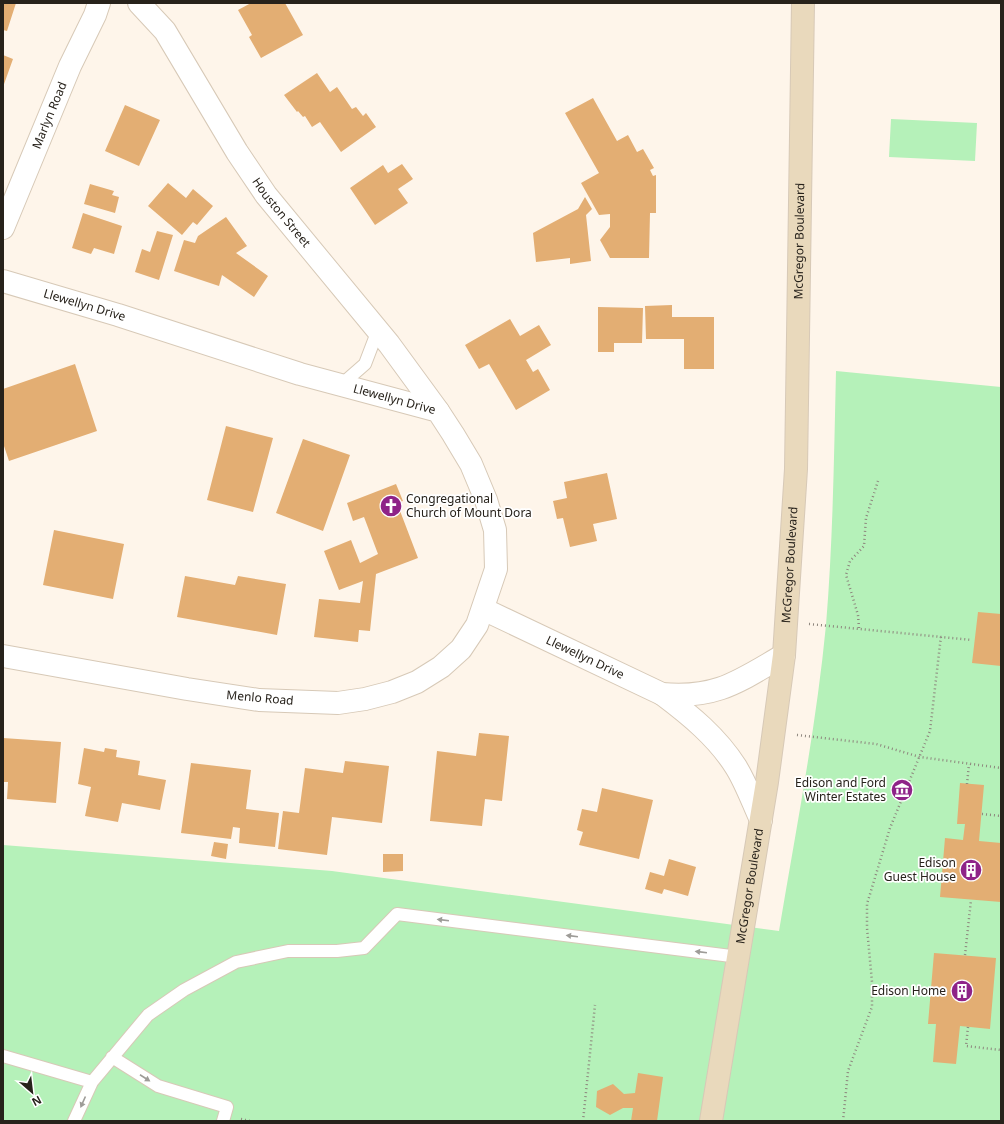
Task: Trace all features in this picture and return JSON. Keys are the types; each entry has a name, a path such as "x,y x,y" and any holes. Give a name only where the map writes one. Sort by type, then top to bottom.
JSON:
{"main road":[{"name":"McGregor Boulevard","path":"711,1121 761,820 784,655 796,469 803,3"}],"street":[{"name":"Marlyn Road","path":"3,228 70,66 95,15 99,3"},
{"name":"Houston Street","path":"139,3 165,31 237,152 266,195 378,330 438,411"},
{"name":"Llewellyn Drive","path":"3,281 118,315 293,372 438,411 471,464 486,500 495,530 496,568 483,609 662,694 693,718 715,739 737,767 761,820"},
{"name":"Menlo Road","path":"3,656 187,690 259,700 338,703 366,699 392,692 417,682 441,666 460,649 476,625 483,609"},
{"name":"Llewellyn Drive","path":"662,694 684,696 711,692 738,682 784,655"}],"lane":[{"path":"341,385 365,364 378,330"},
{"path":"74,1121 92,1082 112,1057 148,1015 184,990 236,962 288,951 337,951 364,948 397,914 739,957"},
{"path":"3,1056 92,1082"},
{"path":"112,1057 158,1086 227,1107 223,1121"}],"path":[{"path":"860,628 858,615 846,575 850,561 864,546 866,518 878,481"},
{"path":"786,622 972,640"},
{"path":"844,1121 848,1071 872,1007 872,982 866,928 867,904 890,828 930,731 941,636"},
{"path":"774,733 876,744 920,757 1001,768"},
{"path":"967,784 969,764"},
{"path":"982,814 1001,816"},
{"path":"965,955 971,900"},
{"path":"584,1121 595,1005"},
{"path":"968,1027 966,1046 1001,1050"}],"green space":[{"path":"891,119 977,123 975,161 889,157"},
{"name":"Edison and Ford Winter Estates","path":"836,371 1001,387 1001,1121 3,1121 3,845 332,871 779,931 817,702 826,625 832,530"}],"building":[{"path":"3,3 16,3 7,31 3,30"},
{"path":"251,3 285,3 303,35 261,58 249,37 252,35 238,10"},
{"path":"3,55 13,59 3,87"},
{"path":"317,73 330,92 337,87 352,109 356,107 363,116 366,113 376,127 341,152 320,122 312,127 305,116 303,117 298,111 297,112 284,95"},
{"path":"593,98 617,141 628,135 637,152 643,149 654,168 650,170 653,176 656,175 656,213 650,213 649,258 610,258 600,240 610,227 610,214 599,215 581,183 599,173 565,113"},
{"path":"125,105 160,120 139,166 105,151"},
{"path":"402,164 413,179 398,189 408,203 375,225 350,188 383,165 388,173"},
{"path":"168,183 186,198 193,189 213,206 197,225 193,222 182,235 148,206"},
{"path":"90,184 114,191 112,195 119,197 115,213 84,204"},
{"path":"585,197 592,209 586,215 591,261 570,264 570,258 536,262 533,233 578,209"},
{"path":"83,213 122,226 114,254 94,248 91,254 72,248"},
{"path":"226,217 247,246 236,253 268,276 254,297 222,275 219,286 174,271 184,240 195,243 198,236"},
{"path":"157,231 173,235 159,280 135,272 142,249 150,252"},
{"path":"672,305 672,317 714,317 714,369 684,369 684,339 646,339 645,306"},
{"path":"598,307 643,308 642,343 614,343 614,352 598,352"},
{"path":"510,319 520,336 539,325 551,345 526,360 533,372 538,369 550,390 516,410 489,364 479,369 465,345"},
{"path":"75,364 97,431 9,461 3,443 3,389"},
{"path":"226,426 273,438 253,512 207,500"},
{"path":"303,439 350,455 323,531 276,513"},
{"path":"607,473 617,519 593,524 597,541 570,547 563,518 557,519 553,501 567,498 564,482"},
{"path":"396,484 403,501 397,503 418,558 376,574 370,631 359,630 358,642 314,637 319,599 360,603 363,581 339,590 324,551 351,540 360,563 378,554 364,517 353,521 347,503"},
{"path":"54,530 124,544 113,599 43,585"},
{"path":"185,576 235,585 238,576 286,584 277,635 177,617"},
{"path":"978,612 1001,614 1001,666 972,663"},
{"path":"479,733 509,736 502,801 485,799 482,826 430,821 437,751 476,756"},
{"path":"3,738 61,742 56,803 7,799 8,782 3,782"},
{"path":"84,748 104,752 105,748 117,750 116,757 140,761 138,775 166,780 160,810 122,803 118,822 85,816 91,787 78,784"},
{"path":"345,761 389,766 382,823 332,817 327,855 278,849 283,811 299,813 305,768 343,773"},
{"path":"191,763 251,770 246,809 279,813 275,847 239,843 240,828 233,827 231,839 181,833"},
{"name":"Edison Guest House","path":"960,783 984,785 979,841 1001,843 1001,902 940,897 945,838 963,840 965,824 957,824"},
{"path":"602,788 653,800 639,859 579,845 583,832 577,830 582,809 597,812"},
{"path":"214,842 228,844 226,859 211,856"},
{"path":"383,854 403,854 403,871 383,872"},
{"path":"669,859 696,867 688,896 664,889 662,894 645,889 650,872 664,876"},
{"name":"Edison Home","path":"934,953 996,958 990,1029 960,1026 956,1064 933,1062 936,1024 928,1024"},
{"path":"638,1073 663,1077 657,1121 631,1121 633,1108 623,1108 610,1115 596,1107 597,1091 613,1084 624,1094 635,1093"}],"place":[{"name":"Congregational Church of Mount Dora","path":"391,506"},
{"name":"Edison and Ford Winter Estates","path":"902,790"},
{"name":"Edison Guest House","path":"971,870"},
{"name":"Edison Home","path":"962,991"}]}
